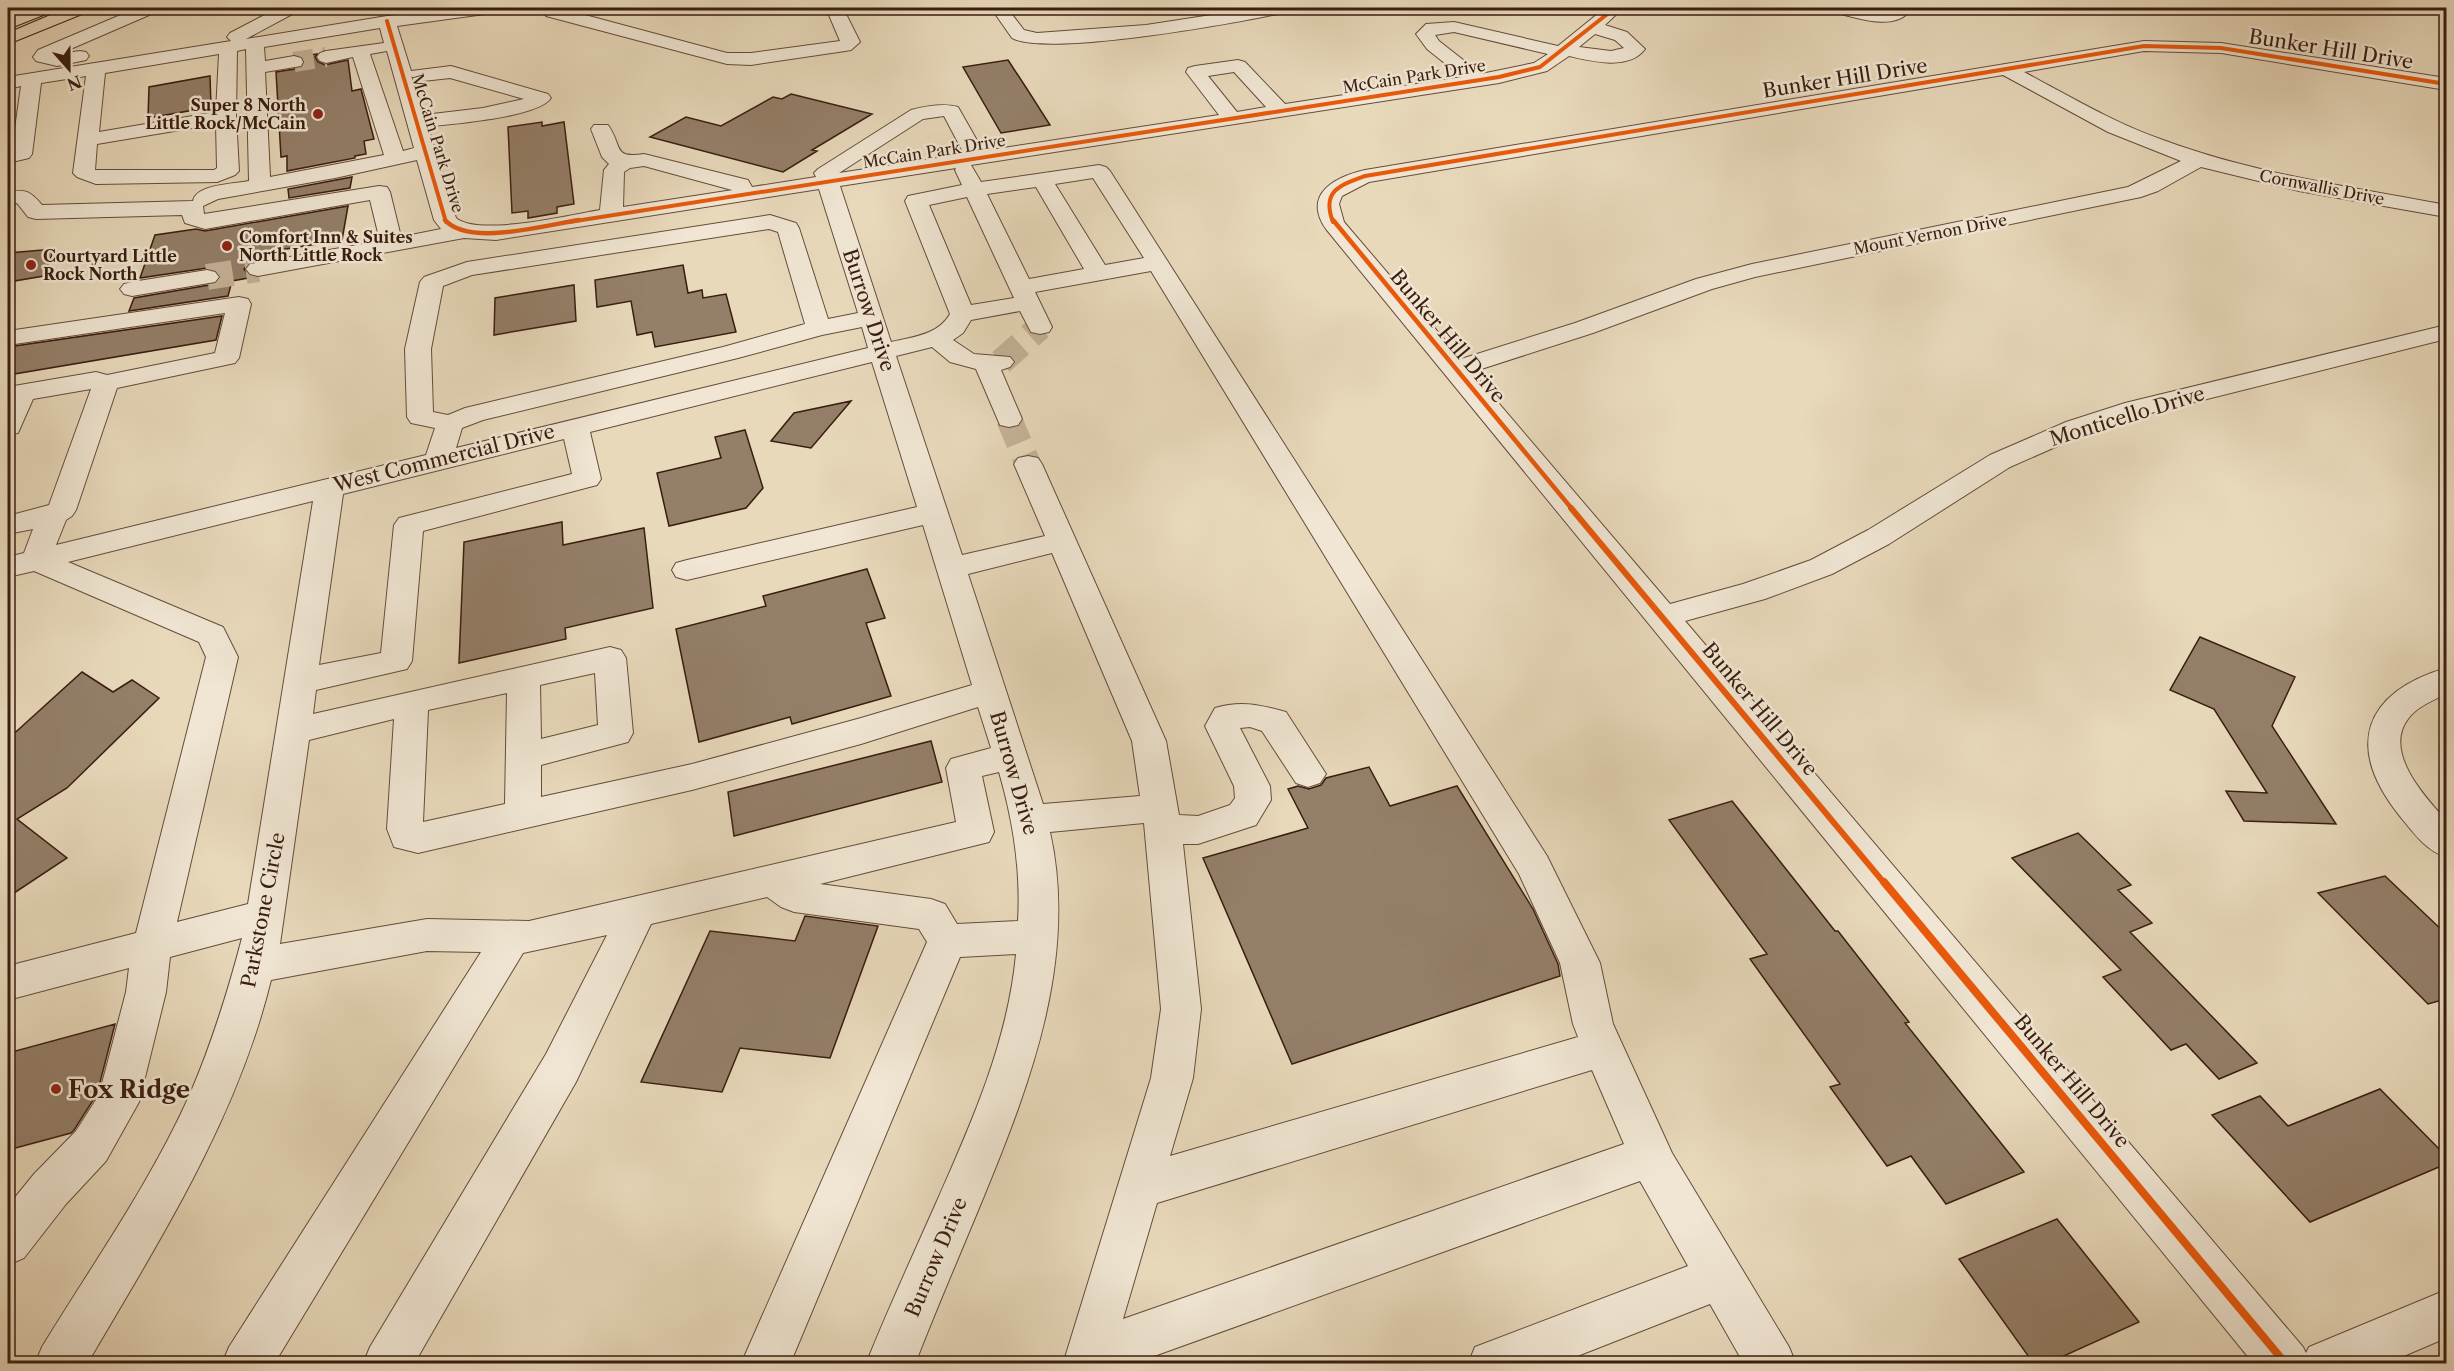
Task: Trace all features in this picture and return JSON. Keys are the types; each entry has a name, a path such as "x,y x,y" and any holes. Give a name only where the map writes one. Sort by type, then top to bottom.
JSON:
{"main road":[{"path":"8,9 12,8"},
{"path":"8,24 45,8"},
{"path":"8,39 81,8"}],"street":[{"path":"150,8 44,54 42,57 57,60 394,16 492,8"},
{"path":"8,83 220,48 252,36 290,8"},
{"path":"551,8 552,12 727,58 751,59 845,45 851,42 835,8"},
{"path":"999,8 1020,36 1033,40 1140,22 1266,9"},
{"name":"McCain Park Drive","path":"394,16 394,45 445,220 448,225 464,231 479,233 512,232 1477,80 1540,67 1615,8"},
{"path":"1839,8 1886,17 1897,15 1904,9 1902,8"},
{"path":"582,20 611,10"},
{"path":"1477,80 1433,45 1425,33 1432,27 1454,27 1563,51 1609,56 1629,54 1636,49 1621,36 1591,27"},
{"path":"252,36 256,69 260,185"},
{"path":"326,57 394,45"},
{"name":"Bunker Hill Drive","path":"2286,1364 1454,369 1334,224 1326,208 1335,190 1348,182 1398,170 2144,46 2184,45 2249,52 2446,84"},
{"path":"88,140 165,152 206,177 217,176 228,171 220,48"},
{"path":"360,51 395,158"},
{"path":"256,69 294,62"},
{"path":"1232,118 1195,72 1238,66 1280,111"},
{"path":"2004,68 2127,133 2198,159"},
{"path":"96,69 84,173 88,176 96,178 165,152 226,116"},
{"path":"404,78 451,72 541,98 536,103 516,108 417,122"},
{"path":"8,157 22,154 32,79"},
{"path":"8,105 29,101"},
{"path":"829,182 825,173 918,114 951,111 968,160 975,189 1040,327"},
{"path":"601,129 612,156 624,163"},
{"path":"8,198 23,196 26,216 193,208 211,194 426,152"},
{"name":"Cornwallis Drive","path":"2198,159 2275,179 2446,211"},
{"name":"Mount Vernon Drive","path":"1454,369 1752,271 2133,192 2150,186 2198,159"},
{"path":"611,216 614,170 624,163 644,160 740,185 747,195"},
{"path":"962,314 916,201 975,189 1099,171 1534,867 1580,963 1593,1024 1651,1156 1772,1364"},
{"path":"1042,179 1098,273"},
{"name":"Burrow Drive","path":"829,182 1030,819 1037,874 1035,962 1021,1037 996,1116 890,1364"},
{"path":"193,208 193,218 206,222 379,192 392,246"},
{"path":"819,328 788,228 770,222 467,269 432,282 418,349 420,417 450,423 474,414 729,353 819,328 872,318"},
{"path":"258,268 392,246 464,231"},
{"path":"1009,419 994,362 960,358 947,350 938,338 954,328 962,314 1098,273 1158,263"},
{"path":"132,289 207,277"},
{"path":"8,338 239,304 226,358 106,383 96,380 15,394 8,427"},
{"name":"Monticello Drive","path":"1662,617 1770,586 1840,558 1875,540 1984,470 2032,445 2088,423 2145,406 2446,332"},
{"name":"West Commercial Drive","path":"22,564 439,459 938,338"},
{"path":"8,525 53,515 62,510 106,383"},
{"path":"439,459 450,423"},
{"path":"301,681 396,661 409,525 587,479 575,426"},
{"path":"1028,464 1149,741 1161,818 1181,1009 1172,1078 1088,1359"},
{"name":"Parkstone Circle","path":"59,1364 168,1183 208,1103 243,1011 265,916 330,486"},
{"path":"687,570 933,513"},
{"path":"8,1242 50,1189 92,1146 118,1102 144,1003 152,947 222,657 212,635 22,564 53,515"},
{"path":"951,568 1062,541"},
{"path":"293,730 609,658 616,733 525,756"},
{"path":"523,814 524,678"},
{"path":"2446,680 2422,692 2395,712 2386,731 2385,754 2392,777 2407,801 2446,842"},
{"path":"412,702 405,829 407,837 418,838 703,774 861,732 990,691"},
{"path":"1030,819 1161,818 1198,830 1243,816 1253,800 1252,786 1222,726 1227,717 1250,715 1274,721 1308,774"},
{"path":"254,966 427,935 529,937 976,832 963,768 1011,756"},
{"path":"774,881 794,896 931,915 946,941"},
{"path":"387,1364 561,1068 637,913"},
{"path":"8,982 152,947 265,916"},
{"path":"246,1364 512,937"},
{"path":"946,941 1037,937"},
{"path":"765,1364 946,941"},
{"path":"1138,1187 1603,1048"},
{"path":"1088,1359 1651,1156"},
{"path":"1492,1364 1721,1277"},
{"path":"2326,1364 2446,1314"}],"building":[{"name":"Super 8 North Little Rock/McCain","path":"317,54 315,57 318,62 325,65 348,60 352,91 361,89 374,139 364,141 366,154 287,171 287,156 281,157 276,72 301,68 305,63 302,56"},
{"path":"1008,60 1050,125 1001,133 963,67"},
{"path":"210,76 211,107 148,118 149,87"},
{"path":"791,94 872,114 812,150 817,151 783,172 650,137 686,117 721,126 773,97 782,99"},
{"path":"542,122 542,126 564,122 574,204 557,207 557,213 528,218 528,211 512,213 508,127"},
{"path":"352,177 350,188 289,198 288,189"},
{"name":"Comfort Inn & Suites North Little Rock","path":"348,206 342,240 261,253 260,260 250,262 244,269 248,275 254,277 232,281 228,296 129,311 134,298 215,284 221,277 216,270 207,268 140,278 155,235 196,229 205,231"},
{"name":"Courtyard Little Rock North","path":"54,249 44,276 8,282 8,253"},
{"path":"683,265 688,293 702,290 703,298 726,294 736,332 655,347 652,332 637,335 631,301 597,307 595,280"},
{"path":"574,285 576,321 494,335 495,298"},
{"path":"222,316 216,340 8,375 8,347"},
{"path":"851,401 811,448 771,441 794,413"},
{"path":"745,430 763,488 746,508 669,526 657,473 721,458 715,437"},
{"path":"562,522 563,545 644,528 653,608 565,628 566,639 459,663 464,542"},
{"path":"867,569 885,618 866,623 891,696 792,724 790,717 699,742 676,629 766,606 763,596"},
{"path":"2200,637 2295,677 2272,726 2336,824 2244,821 2226,791 2267,793 2214,709 2170,690"},
{"path":"82,672 113,692 132,680 159,698 67,788 17,819 67,858 8,897 8,739"},
{"path":"931,741 942,782 734,836 728,792"},
{"path":"1369,767 1390,806 1457,786 1533,909 1558,964 1560,976 1292,1064 1203,858 1308,828 1288,789 1298,786 1309,789 1321,785 1326,778"},
{"path":"1732,801 1835,931 1838,931 1909,1022 1905,1023 2024,1172 1946,1204 1911,1156 1887,1166 1830,1087 1840,1084 1750,959 1767,954 1669,820"},
{"path":"2078,833 2131,885 2118,890 2152,923 2130,932 2257,1063 2219,1079 2186,1044 2171,1050 2103,977 2121,970 2012,858"},
{"path":"2385,876 2446,934 2446,999 2428,1004 2318,893"},
{"path":"805,916 878,926 830,1058 740,1048 722,1092 641,1082 710,931 795,941"},
{"name":"Fox Ridge","path":"115,1024 97,1094 74,1130 71,1133 8,1150 8,1053"},
{"path":"2380,1089 2446,1156 2446,1164 2310,1222 2212,1115 2260,1096 2288,1126"},
{"path":"2057,1219 2139,1322 2046,1364 2034,1364 1959,1259"}],"tunnel":[{"path":"294,62 326,57"},
{"path":"207,277 258,269"},
{"path":"1001,362 1040,327"},
{"path":"1009,419 1028,464"}],"cycle path":[{"path":"387,21 445,220 449,225 461,230 496,233 1499,77 1540,67 1615,8"},
{"path":"2286,1364 1334,224 1329,204 1330,197 1339,187 1365,176 2144,46 2221,48 2446,84"}],"place":[{"name":"Super 8 North Little Rock/McCain","path":"318,114"},
{"name":"Comfort Inn & Suites North Little Rock","path":"227,246"},
{"name":"Courtyard Little Rock North","path":"31,265"},
{"name":"Fox Ridge","path":"56,1089"}]}
